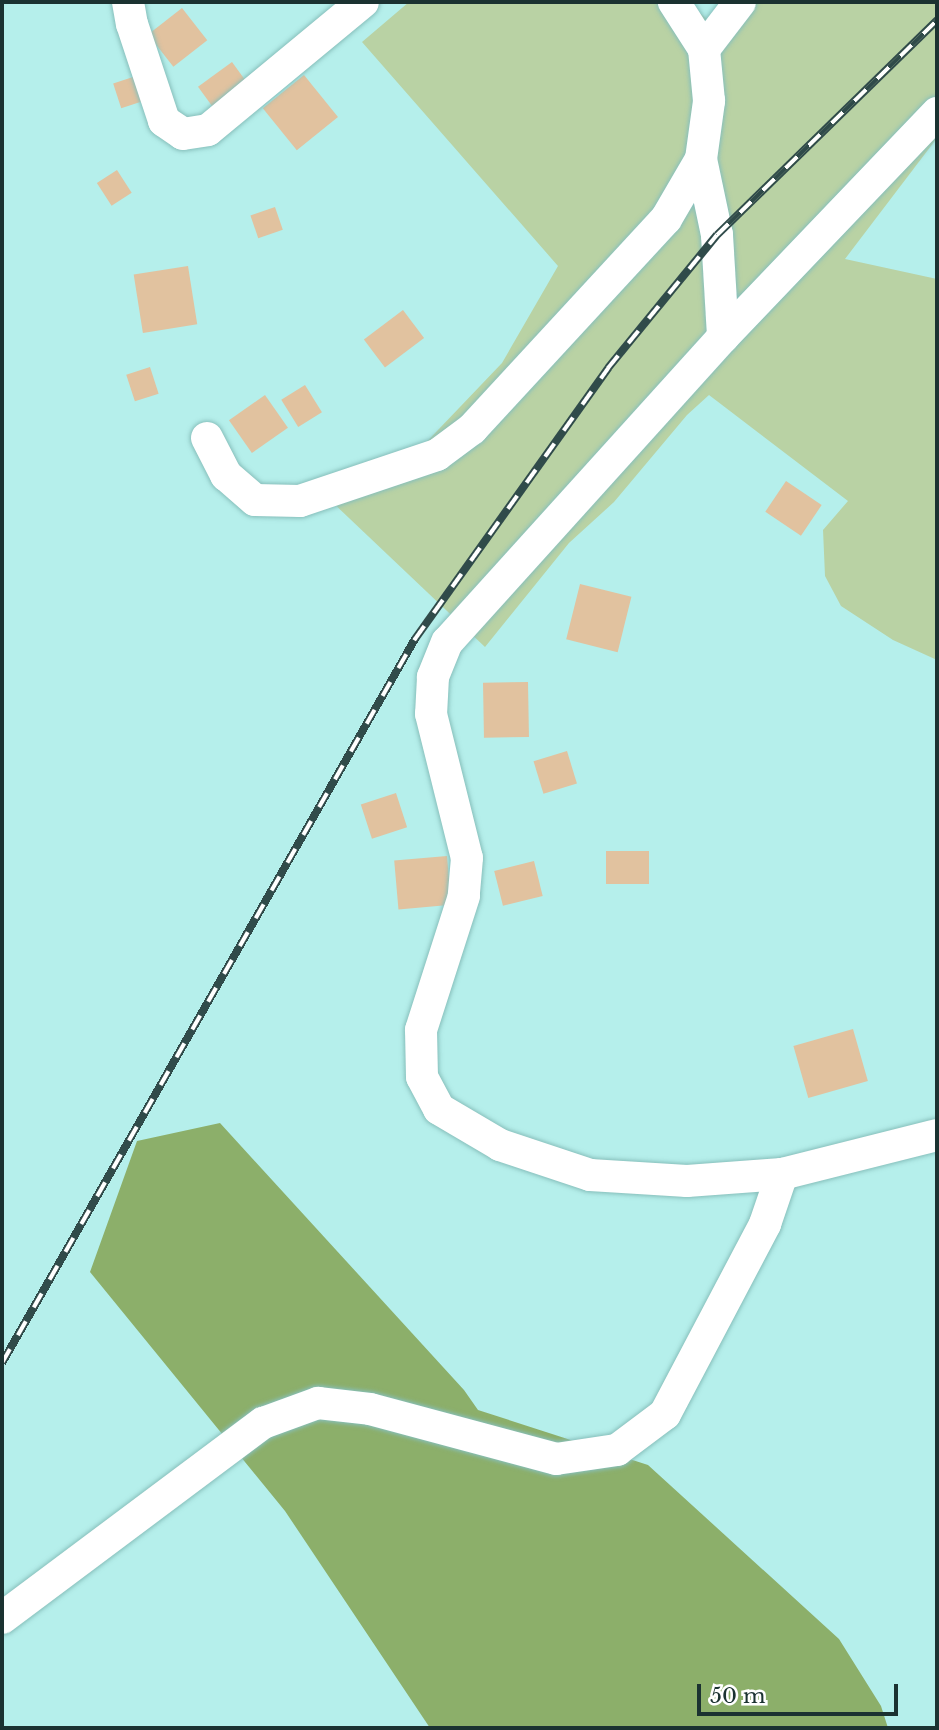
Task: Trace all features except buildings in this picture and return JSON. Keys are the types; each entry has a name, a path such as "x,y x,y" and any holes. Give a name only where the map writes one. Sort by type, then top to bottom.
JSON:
{"street":[{"path":"128,2 132,24 164,121 183,134 208,130 363,2"},
{"path":"674,2 704,49 709,101 701,159 717,235 723,337"},
{"path":"704,49 740,2"},
{"path":"937,113 723,337 447,642 433,677 431,714 467,858 464,896 421,1030 422,1077 439,1109 500,1145 590,1175 687,1181 782,1174 937,1135"},
{"path":"206,438 226,475 255,500 300,501 437,455 472,429 666,219 701,159"},
{"path":"2,1618 263,1423 318,1403 370,1409 556,1459 617,1450 666,1414 765,1224 782,1174"}],"green space":[{"path":"409,2 687,2 729,38 757,2 937,2 937,138 845,259 937,279 937,660 893,640 841,606 825,576 823,530 848,501 709,395 687,415 614,502 569,543 485,647 330,500 395,475 502,363 558,266 362,42"},
{"path":"220,1123 464,1390 478,1410 648,1465 839,1639 881,1706 888,1728 430,1728 285,1511 90,1272 137,1141"}],"railway":[{"path":"2,1363 415,639 608,368 717,235 937,20"}]}
